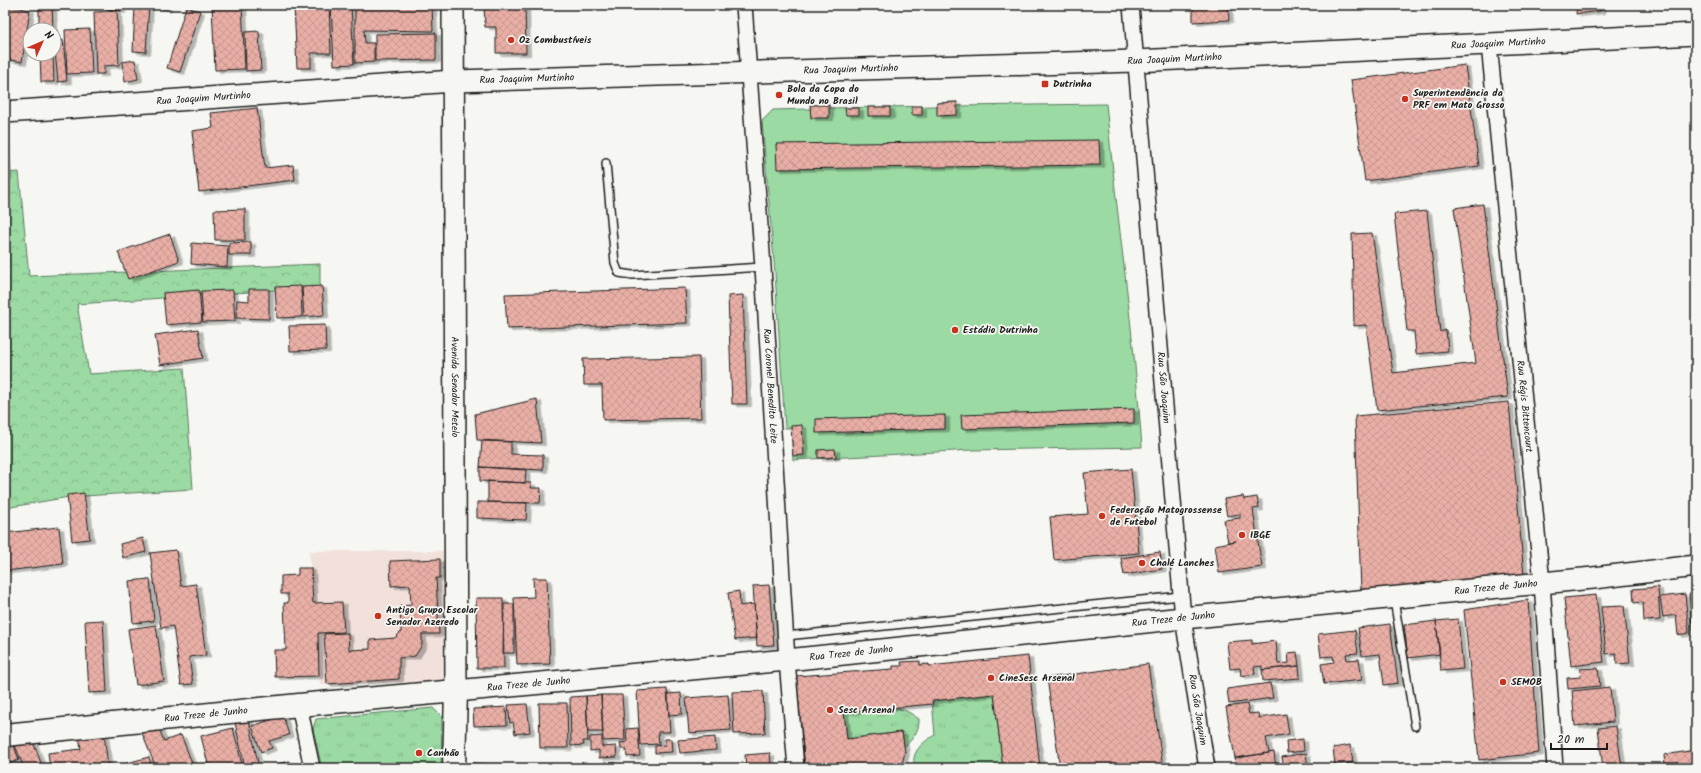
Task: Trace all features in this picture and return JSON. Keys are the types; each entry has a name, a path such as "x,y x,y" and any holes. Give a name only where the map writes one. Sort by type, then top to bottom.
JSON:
{"main road":[{"name":"Rua Treze de Junho","path":"5,734 456,691"},
{"name":"Avenida Senador Metelo","path":"454,768 456,691"}],"street":[{"name":"Avenida Senador Metelo","path":"453,5 456,691"},
{"name":"Rua Coronel Benedito Leite","path":"744,5 763,267 787,660 796,768"},
{"name":"Rua São Joaquim","path":"1131,5 1183,618 1207,768"},
{"name":"Rua Joaquim Murtinho","path":"5,112 454,81 1135,61 1696,34"},
{"name":"Rua Régis Bittencourt","path":"1489,44 1542,583 1555,768"},
{"name":"Rua Treze de Junho","path":"456,691 787,660 1696,566"},
{"path":"299,705 312,768"}],"lane":[{"path":"606,163 615,263 619,273 632,275 763,267"},
{"path":"786,636 1181,596"},
{"path":"1394,598 1415,726"}],"shaded area":[{"name":"Antigo Grupo Escolar Senador Azeredo","path":"309,551 443,551 443,681 320,685"}],"green space":[{"name":"Estádio Dutrinha","path":"957,102 957,106 1106,104 1135,361 1142,447 972,450 793,460 791,428 785,428 775,273 762,121 773,110 810,109 811,105 829,105 829,108 937,106 937,103"},
{"path":"19,172 29,276 320,264 320,287 77,304 89,374 184,368 193,489 69,497 5,508 5,173"},
{"path":"994,694 1003,768 916,768 914,758 918,748 935,735 932,701"},
{"path":"893,707 907,711 919,719 915,734 904,747 902,732 847,739 844,712"},
{"path":"433,708 442,717 441,768 322,768 313,729 316,719"}],"building":[{"path":"39,5 52,5 53,22 39,22"},
{"path":"106,5 121,5 121,11 106,9"},
{"path":"135,5 149,5 146,52 133,51"},
{"path":"151,5 167,5 166,9"},
{"path":"242,5 245,69 215,70 212,6"},
{"path":"294,5 329,5 331,53 311,53 311,68 297,68"},
{"path":"331,5 351,5 354,64 334,65"},
{"path":"355,5 432,5 433,31 364,30 365,43 374,43 374,62 355,63"},
{"name":"Oz Combustíveis","path":"484,5 525,5 526,53 496,53 496,27 485,27"},
{"path":"1193,5 1228,5 1229,20 1193,22"},
{"path":"1577,5 1601,5 1601,11 1576,14"},
{"path":"10,6 30,10 28,22 22,22 22,62 5,59 5,38"},
{"path":"186,7 200,11 180,72 167,68"},
{"path":"117,11 119,65 104,66 104,74 96,74 94,12"},
{"path":"90,29 92,73 67,74 65,30"},
{"path":"259,31 261,70 246,71 245,32"},
{"path":"436,33 436,60 375,61 375,34"},
{"path":"62,40 67,81 58,82 56,62 62,62"},
{"path":"135,60 138,79 125,82 122,62"},
{"path":"40,62 53,62 54,82 41,82"},
{"path":"1465,65 1479,166 1365,181 1351,80"},
{"path":"957,102 957,115 937,116 937,103"},
{"path":"810,105 829,105 829,118 811,118"},
{"path":"912,106 922,106 922,115 912,115"},
{"path":"868,107 890,107 890,116 868,116"},
{"path":"257,108 265,168 293,165 295,180 199,192 192,131 213,128 211,113"},
{"path":"845,108 859,108 859,115 846,115"},
{"path":"1099,140 1100,165 777,169 776,144"},
{"path":"5,143 7,177 5,178"},
{"path":"1483,204 1508,397 1377,410 1366,325 1354,326 1352,234 1372,233 1393,373 1476,363 1454,208"},
{"path":"245,209 245,240 215,240 214,210"},
{"path":"1427,211 1440,332 1446,330 1448,351 1416,354 1414,331 1407,331 1394,214"},
{"path":"170,234 179,261 128,279 118,252"},
{"path":"251,242 251,255 229,255 229,243"},
{"path":"192,243 228,246 227,267 191,264"},
{"path":"301,286 302,317 277,318 275,287"},
{"path":"322,286 324,315 304,317 302,287"},
{"path":"685,288 687,323 507,329 505,294"},
{"path":"249,289 269,289 269,319 236,318 237,300 249,301"},
{"path":"199,290 202,322 166,325 163,293"},
{"path":"233,290 235,321 203,322 201,291"},
{"path":"743,295 747,404 732,404 728,296"},
{"path":"325,325 326,350 290,351 289,326"},
{"path":"198,329 203,358 160,365 155,335"},
{"path":"699,357 701,418 603,420 602,385 584,385 583,359"},
{"path":"537,399 541,443 477,440 475,414"},
{"path":"1509,402 1524,576 1361,592 1355,416"},
{"path":"1134,409 1134,423 962,429 961,415"},
{"path":"945,415 945,429 816,433 816,419"},
{"path":"802,425 804,455 793,456 791,426"},
{"path":"482,441 511,442 511,454 543,455 543,470 480,467"},
{"path":"835,449 836,457 818,458 818,450"},
{"path":"480,467 526,470 525,483 480,481"},
{"name":"Federação Matogrossense de Futebol","path":"1131,469 1139,553 1054,560 1050,517 1088,514 1084,473"},
{"path":"488,481 531,483 531,488 541,488 540,503 488,502"},
{"path":"84,493 90,539 72,541 67,495"},
{"name":"IBGE","path":"1243,496 1244,499 1257,497 1259,508 1253,509 1262,567 1219,573 1215,545 1236,541 1228,542 1224,520 1240,518 1240,514 1227,516 1224,499"},
{"path":"477,502 527,503 526,520 477,518"},
{"path":"59,527 63,564 6,571 5,533"},
{"path":"143,538 146,552 123,558 120,544"},
{"path":"176,550 181,586 196,584 206,655 189,657 193,684 181,685 173,626 161,628 150,553"},
{"name":"Chalé Lanches","path":"1160,552 1162,569 1124,575 1121,558"},
{"path":"440,559 440,578 436,578 439,634 422,634 422,645 415,656 399,658 399,679 327,684 324,634 348,633 349,650 370,649 370,640 395,638 401,632 400,606 411,605 410,585 391,586 390,561"},
{"path":"298,568 311,568 313,603 342,602 344,632 318,633 319,676 275,677 274,650 286,650 284,603 288,603 288,594 281,594 281,576 298,575"},
{"path":"533,578 547,578 550,664 517,665 514,598 534,597"},
{"path":"150,579 154,621 133,623 129,581"},
{"path":"769,585 774,645 757,646 753,586"},
{"path":"1658,587 1660,620 1644,621 1643,602 1634,603 1633,589"},
{"path":"739,591 740,606 754,604 757,638 735,640 728,593"},
{"path":"1696,593 1696,657 1689,594"},
{"path":"1685,594 1689,633 1678,635 1676,615 1663,617 1660,597"},
{"path":"1596,595 1604,662 1571,666 1564,598"},
{"path":"476,598 503,598 504,668 477,668"},
{"name":"SEMOB","path":"1528,600 1539,753 1479,760 1464,610"},
{"path":"504,604 514,604 514,653 503,653"},
{"path":"1624,606 1630,663 1617,664 1616,653 1606,654 1601,607"},
{"path":"1458,619 1463,669 1441,671 1436,621"},
{"path":"103,620 107,692 89,693 85,621"},
{"path":"1436,621 1440,654 1408,658 1404,625"},
{"path":"1390,624 1398,683 1384,685 1380,654 1362,656 1358,628"},
{"path":"156,625 164,681 136,685 128,629"},
{"path":"1355,630 1358,653 1346,654 1347,660 1359,659 1362,680 1324,684 1321,664 1334,662 1333,656 1321,657 1318,634"},
{"path":"1252,640 1252,644 1276,641 1278,664 1289,663 1288,653 1297,652 1299,666 1262,670 1262,666 1254,667 1255,674 1241,676 1240,668 1230,669 1227,642"},
{"name":"Sesc Arsenal","path":"1028,656 1040,768 1003,768 994,694 932,701 933,704 844,712 847,739 902,732 905,752 901,768 805,768 796,676 893,669 893,666 902,666 901,662 920,661 920,665 929,664 929,666"},
{"path":"1148,664 1163,768 1060,768 1047,678"},
{"path":"1299,666 1300,678 1263,681 1262,670"},
{"path":"1598,668 1600,686 1568,689 1567,678 1581,677 1580,669"},
{"path":"1270,683 1273,698 1229,704 1227,689"},
{"path":"1610,687 1613,722 1575,726 1572,691"},
{"path":"667,689 670,732 658,732 659,744 640,745 637,691"},
{"path":"763,691 765,733 734,734 732,692"},
{"path":"681,693 682,714 669,715 668,694"},
{"path":"601,695 622,695 625,740 603,741"},
{"path":"601,695 603,732 588,732 586,696"},
{"path":"728,695 731,730 689,733 686,698"},
{"path":"586,696 588,741 583,741 584,745 571,746 570,697"},
{"path":"539,703 567,703 568,748 540,748"},
{"path":"527,704 530,732 515,734 513,722 510,723 508,705"},
{"path":"1247,704 1249,714 1258,713 1259,718 1286,714 1289,734 1266,738 1269,753 1235,758 1226,707"},
{"path":"506,707 507,725 474,726 473,709"},
{"path":"283,716 289,735 269,741 272,748 261,752 252,726"},
{"path":"249,720 259,768 245,768 235,723"},
{"path":"158,726 164,741 181,735 194,768 156,768 142,733"},
{"path":"1616,726 1622,768 1603,768 1598,728"},
{"path":"233,728 243,768 209,768 201,736"},
{"path":"638,728 640,756 627,757 626,749 621,749 620,743 627,742 626,729"},
{"path":"104,732 108,768 50,768 48,753 81,749 79,735"},
{"path":"602,736 602,747 616,746 617,757 599,758 599,750 590,751 590,737"},
{"path":"715,737 716,750 680,753 678,740"},
{"path":"32,739 43,768 24,768 15,745"},
{"path":"665,739 671,739 672,752 655,753 655,746 665,745"},
{"path":"1303,739 1304,751 1287,753 1286,741"},
{"path":"13,743 19,760 5,765 5,746"},
{"path":"1350,745 1353,762 1335,765 1333,748"},
{"path":"1696,750 1696,768 1680,768 1679,763 1665,765 1664,755"},
{"path":"1274,752 1276,768 1236,768 1235,758"},
{"path":"770,753 771,765 746,767 745,755"},
{"path":"1306,753 1308,768 1284,768 1282,757"},
{"path":"149,757 152,768 128,768 127,763"},
{"path":"289,761 291,768 263,768"},
{"path":"473,763 516,766 616,763 615,768 473,768"},
{"path":"775,765 775,768 735,768"}],"place":[{"name":"Oz Combustíveis","path":"511,40"},
{"name":"Dutrinha","path":"1045,84"},
{"name":"Bola da Copa do Mundo no Brasil","path":"779,95"},
{"name":"Superintendência da PRF em Mato Grosso","path":"1405,99"},
{"name":"Estádio Dutrinha","path":"955,330"},
{"name":"Federação Matogrossense de Futebol","path":"1102,516"},
{"name":"IBGE","path":"1242,535"},
{"name":"Chalé Lanches","path":"1142,563"},
{"name":"Antigo Grupo Escolar Senador Azeredo","path":"378,616"},
{"name":"CineSesc Arsenal","path":"991,678"},
{"name":"SEMOB","path":"1503,682"},
{"name":"Sesc Arsenal","path":"830,710"},
{"name":"Canhão","path":"419,753"}]}
